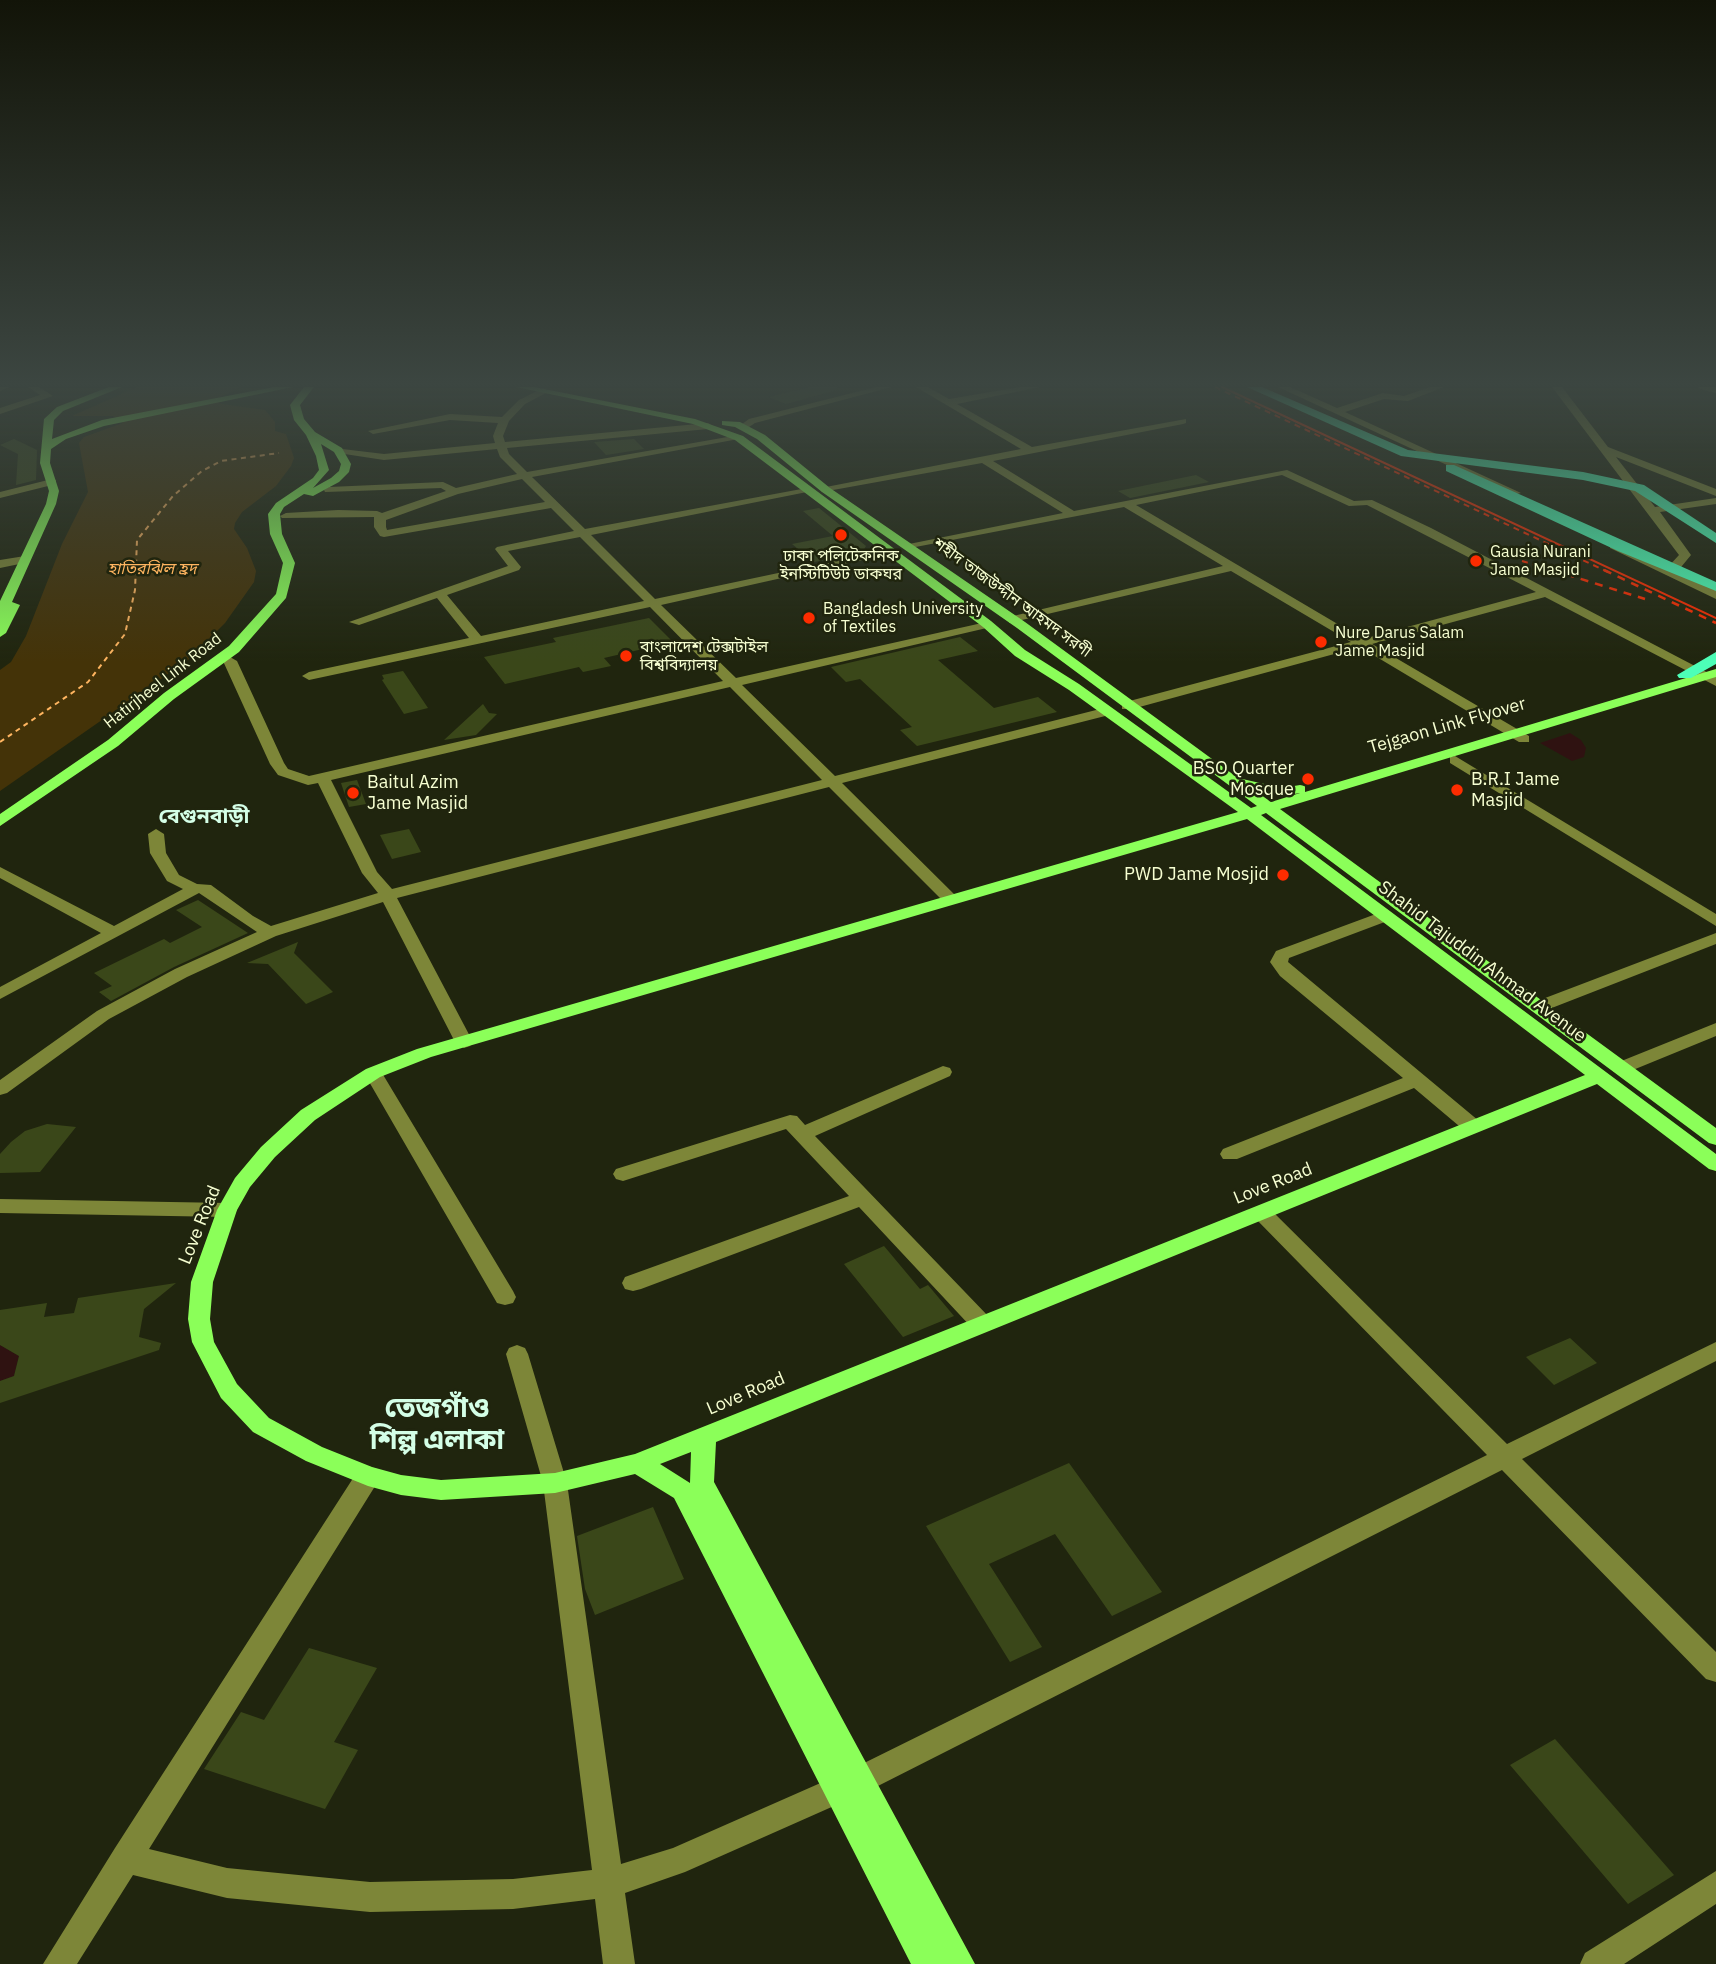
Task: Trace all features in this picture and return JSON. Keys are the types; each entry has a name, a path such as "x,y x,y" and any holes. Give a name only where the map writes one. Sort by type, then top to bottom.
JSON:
{"highway":[{"path":"1451,479 1716,587"},
{"path":"1474,479 1623,548"},
{"path":"1561,479 1542,489 1558,506 1716,574"},
{"path":"1587,479 1601,479 1648,492 1716,539"},
{"path":"1685,675 1716,657"}],"main road":[{"path":"0,614 51,504 54,491 51,479"},
{"path":"0,632 60,508 64,490 62,479"},
{"path":"280,522 275,510 318,479"},
{"path":"280,522 286,508 335,479"},
{"name":"শহীদ তাজউদ্দীন আহমদ সরণী","path":"800,479 909,547 1017,622 1193,755 1257,808 1281,819 1716,1138"},
{"name":"শহীদ তাজউদ্দীন আহমদ সরণী","path":"800,479 1007,642 1223,794"},
{"path":"802,479 816,489"},
{"name":"Hatirjheel Link Road","path":"0,833 126,744 245,648 286,598 294,577 294,561 280,522"},
{"name":"Hatirjheel Link Road","path":"0,821 113,743 240,643 285,591 289,563 280,522"},
{"path":"987,624 1009,630 1017,622"},
{"path":"1007,642 1020,637 1044,645"},
{"name":"Tejgaon Link Flyover","path":"1363,775 1716,666"},
{"name":"Tejgaon Link Flyover","path":"1363,775 1716,673"},
{"path":"1193,755 1205,758 1250,787 1295,794"},
{"name":"Love Road","path":"1363,775 1295,794 1144,844 464,1042 373,1073 308,1115 286,1134 242,1183 226,1210 211,1251 200,1301 203,1342 216,1370 229,1391 261,1425 314,1454 368,1476 401,1485 441,1490 555,1483 638,1463 1599,1076"},
{"path":"1144,844 1161,833 1223,815 1227,807 1223,794"},
{"name":"Shahid Tajuddin Ahmad Avenue","path":"1223,794 1257,808 1384,916 1716,1164"},
{"path":"1281,819 1288,802 1295,794"},
{"path":"1361,898 1380,892"},
{"path":"692,1487 704,1436"},
{"path":"638,1463 692,1487 849,1786 928,1964"},
{"path":"849,1786 959,1964"}],"street":[{"path":"344,482 418,479"},
{"path":"380,519 449,489 453,479"},
{"path":"329,490 378,492 449,489 505,479"},
{"path":"529,479 581,534 951,900"},
{"path":"355,622 515,568 501,549 504,548 876,479"},
{"path":"1015,479 1072,514"},
{"path":"909,547 1245,479"},
{"path":"1299,479 1353,504 1368,502 1716,682"},
{"path":"1484,479 1541,505 1633,557 1716,594"},
{"path":"1629,479 1685,555 1670,572 1675,576"},
{"path":"1680,479 1716,493"},
{"path":"0,495 52,482"},
{"path":"1654,510 1716,501"},
{"path":"1125,503 1524,739"},
{"path":"280,522 338,513 377,514 384,534 554,504"},
{"path":"309,676 476,638 892,552"},
{"path":"0,564 25,560"},
{"path":"1017,622 1233,567"},
{"path":"439,593 476,638"},
{"path":"1127,706 1547,593"},
{"path":"230,660 266,745 283,772 301,780 323,778 987,624"},
{"path":"0,1086 125,1002 270,932 388,895 1108,711"},
{"path":"1455,760 1716,921"},
{"path":"323,778 370,873 388,895 464,1042"},
{"path":"156,834 158,853 173,878 195,889"},
{"path":"0,872 114,933"},
{"path":"0,994 195,889 205,888 247,920 270,932"},
{"path":"1384,916 1282,955 1279,962 1286,972 1472,1126"},
{"path":"1538,1007 1716,938"},
{"path":"1621,1068 1716,1029"},
{"path":"802,1134 943,1072"},
{"path":"373,1073 505,1297"},
{"path":"1230,1154 1416,1080"},
{"path":"623,1174 790,1121 981,1323"},
{"path":"633,1283 863,1198"},
{"path":"0,1206 226,1210"},
{"path":"1262,1213 1716,1670"},
{"path":"125,1858 227,1883 370,1897 513,1894 608,1883 675,1862 849,1786 1716,1351"},
{"path":"517,1354 555,1483 619,1964"},
{"path":"59,1964 368,1476"},
{"path":"1596,1964 1716,1886"}],"shaded area":[{"path":"1570,733 1581,740 1586,748 1584,757 1572,761 1540,743"},
{"path":"0,1345 19,1356 14,1376 0,1381"}],"water":[{"name":"হাতিরঝিল হ্রদ","path":"86,479 282,479 242,512 235,523 234,529 247,548 256,571 254,582 225,623 188,660 0,791 0,670 11,662 26,636 62,544 88,492"}],"building":[{"path":"16,479 36,479 36,480 16,485"},
{"path":"1178,479 1203,479 1209,482 1130,498 1118,491"},
{"path":"819,508 866,546 862,553 814,562 792,544 833,536 803,511"},
{"path":"649,618 673,642 604,658 611,666 583,672 579,667 505,684 484,657 556,642 553,638"},
{"path":"960,637 978,651 938,660 994,708 1038,697 1057,712 917,746 900,730 912,727 860,679 846,682 831,667"},
{"path":"403,671 428,708 404,714 382,680 382,675"},
{"path":"483,704 489,713 497,714 476,735 444,740"},
{"name":"Baitul Azim Jame Masjid","path":"357,780 366,804 349,807 341,783"},
{"path":"409,829 421,852 392,859 380,835"},
{"path":"198,900 248,933 174,967 111,1001 99,992 112,986 94,973 164,939 170,943 202,927 176,910"},
{"path":"298,942 294,953 333,992 306,1004 268,964 247,963"},
{"path":"47,1124 76,1127 40,1172 0,1173 0,1154 11,1142 25,1131"},
{"path":"884,1246 920,1289 928,1285 954,1316 903,1337 844,1264"},
{"path":"176,1283 144,1309 139,1337 161,1343 159,1350 0,1403 0,1381 14,1376 19,1356 0,1345 0,1310 47,1303 44,1317 74,1313 78,1298"},
{"path":"1570,1338 1597,1363 1554,1385 1526,1357"},
{"path":"1069,1463 1162,1592 1112,1616 1055,1534 989,1564 1042,1647 1010,1662 926,1526"},
{"path":"653,1507 684,1579 595,1615 585,1589 577,1536"},
{"path":"309,1648 377,1668 334,1742 358,1750 325,1809 204,1769 241,1712 264,1720"},
{"path":"1555,1739 1674,1875 1628,1904 1510,1765"}],"ferry route":[{"path":"0,742 88,682 125,634 135,590 137,540 173,496 193,479"}],"tram line":[{"path":"1418,479 1716,618"}],"railway":[{"path":"1410,479 1608,572"},
{"path":"1522,561 1557,572"},
{"path":"1552,570 1645,599"},
{"path":"1604,570 1716,623"}],"place":[{"name":"ঢাকা পলিটেকনিক ইনস্টিটিউট ডাকঘর","path":"841,535"},
{"name":"Gausia Nurani Jame Masjid","path":"1476,561"},
{"name":"Bangladesh University of Textiles","path":"809,618"},
{"name":"Nure Darus Salam Jame Masjid","path":"1321,642"},
{"name":"বাংলাদেশ টেক্সটাইল বিশ্ববিদ্যালয়","path":"626,656"},
{"name":"BSO Quarter Mosque","path":"1308,779"},
{"name":"B.R.I Jame Masjid","path":"1457,790"},
{"name":"Baitul Azim Jame Masjid","path":"353,793"},
{"name":"PWD Jame Mosjid","path":"1283,875"}],"district":[{"name":"বেগুনবাড়ী","path":"204,817"},
{"name":"তেজগাঁও শিল্প এলাকা","path":"437,1425"}]}
